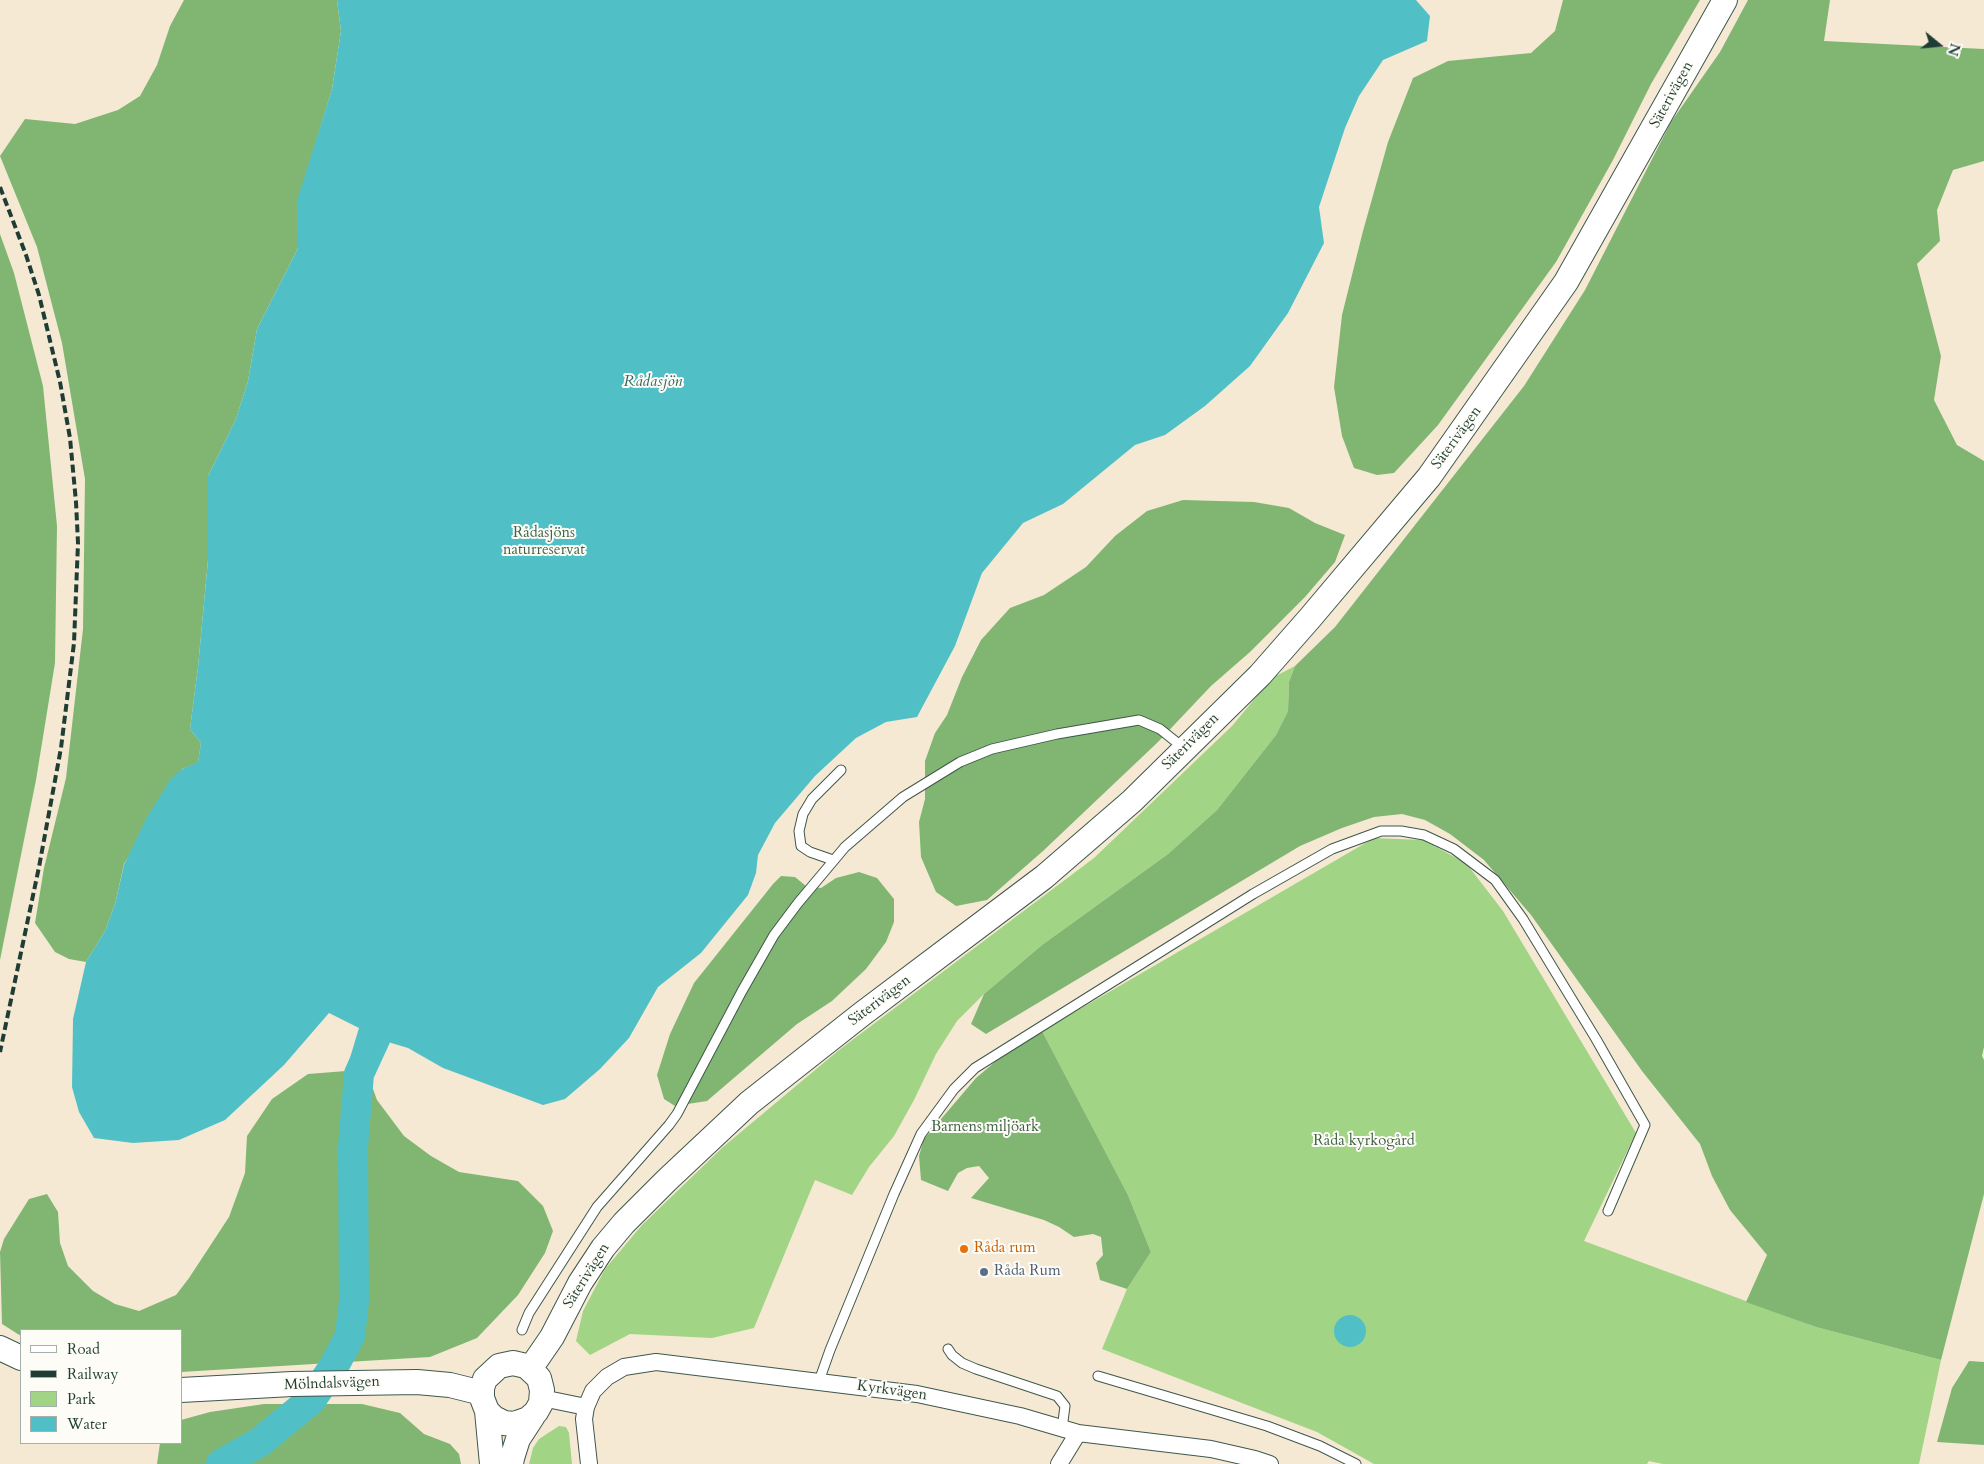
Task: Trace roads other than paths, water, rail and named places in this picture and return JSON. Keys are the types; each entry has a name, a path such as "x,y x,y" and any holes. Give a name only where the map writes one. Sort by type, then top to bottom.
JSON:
{"street":[{"name":"Säterivägen","path":"530,1369 552,1337 580,1283 603,1248 624,1223 667,1180 749,1103 862,1014 1044,877 1132,801 1260,675 1310,618 1429,477 1471,420 1566,282 1725,0"},
{"path":"0,1348 20,1358"},
{"name":"Kyrkvägen","path":"589,1464 584,1419 592,1391 607,1377 624,1367 656,1362 925,1395 1020,1416 1070,1431 1211,1450 1256,1459 1270,1464"},
{"path":"492,1464 484,1402 485,1379 499,1366 517,1363 530,1369 540,1382 537,1407 518,1439 511,1464"},
{"name":"Mölndalsvägen","path":"182,1390 292,1384 417,1382 450,1385 484,1402"},
{"path":"484,1402 494,1418 509,1424 524,1422 537,1407 586,1407"},
{"path":"1059,1464 1070,1431"}],"lane":[{"path":"522,1330 529,1313 597,1206 659,1137 677,1114 774,935 845,847 903,797 960,762 992,749 1057,734 1140,720 1160,729 1185,749"},
{"path":"833,860 810,852 801,846 799,831 803,814 812,800 841,770"},
{"path":"819,1381 894,1194 921,1134 954,1089 975,1068 1253,894 1332,849 1380,831 1401,831 1424,835 1454,849 1495,880 1523,920 1596,1039 1644,1125 1608,1211"},
{"path":"948,1349 962,1363 1057,1396 1065,1406 1070,1431"},
{"path":"1098,1376 1267,1426 1320,1446 1356,1464"}],"water":[{"name":"Rådasjön","path":"337,0 1416,0 1430,16 1427,41 1383,60 1359,96 1345,128 1319,207 1324,243 1288,313 1250,366 1205,406 1165,435 1135,445 1063,504 1023,523 982,573 955,646 917,717 886,722 856,738 815,776 775,823 758,855 756,873 748,895 701,953 658,987 629,1038 600,1069 565,1099 543,1105 443,1068 408,1048 388,1042 369,1078 346,1071 359,1028 329,1013 284,1065 225,1120 179,1140 133,1143 94,1138 79,1112 72,1087 73,1019 86,962 105,931 115,904 124,865 146,819 170,780 182,769 198,762 201,743 190,729 208,560 208,476 236,419 248,381 257,329 298,248 297,201 332,89 341,31"},
{"path":"1350,1315 1361,1320 1366,1331 1361,1342 1350,1347 1339,1342 1334,1331 1339,1320"}],"waterway":[{"path":"221,1464 260,1442 311,1400 333,1368 350,1336 354,1301 353,1147 359,1074 376,1037"}],"railway":[{"path":"0,187 39,295 60,382 70,438 78,543 74,643 61,748 39,867 0,1052"}],"place":[{"name":"Råda rum","path":"964,1249"},
{"name":"Råda Rum","path":"984,1272"}],"park label":[{"name":"Rådasjöns naturreservat","path":"544,542"},
{"name":"Barnens miljöark","path":"985,1128"},
{"name":"Råda kyrkogård","path":"1364,1142"}]}
